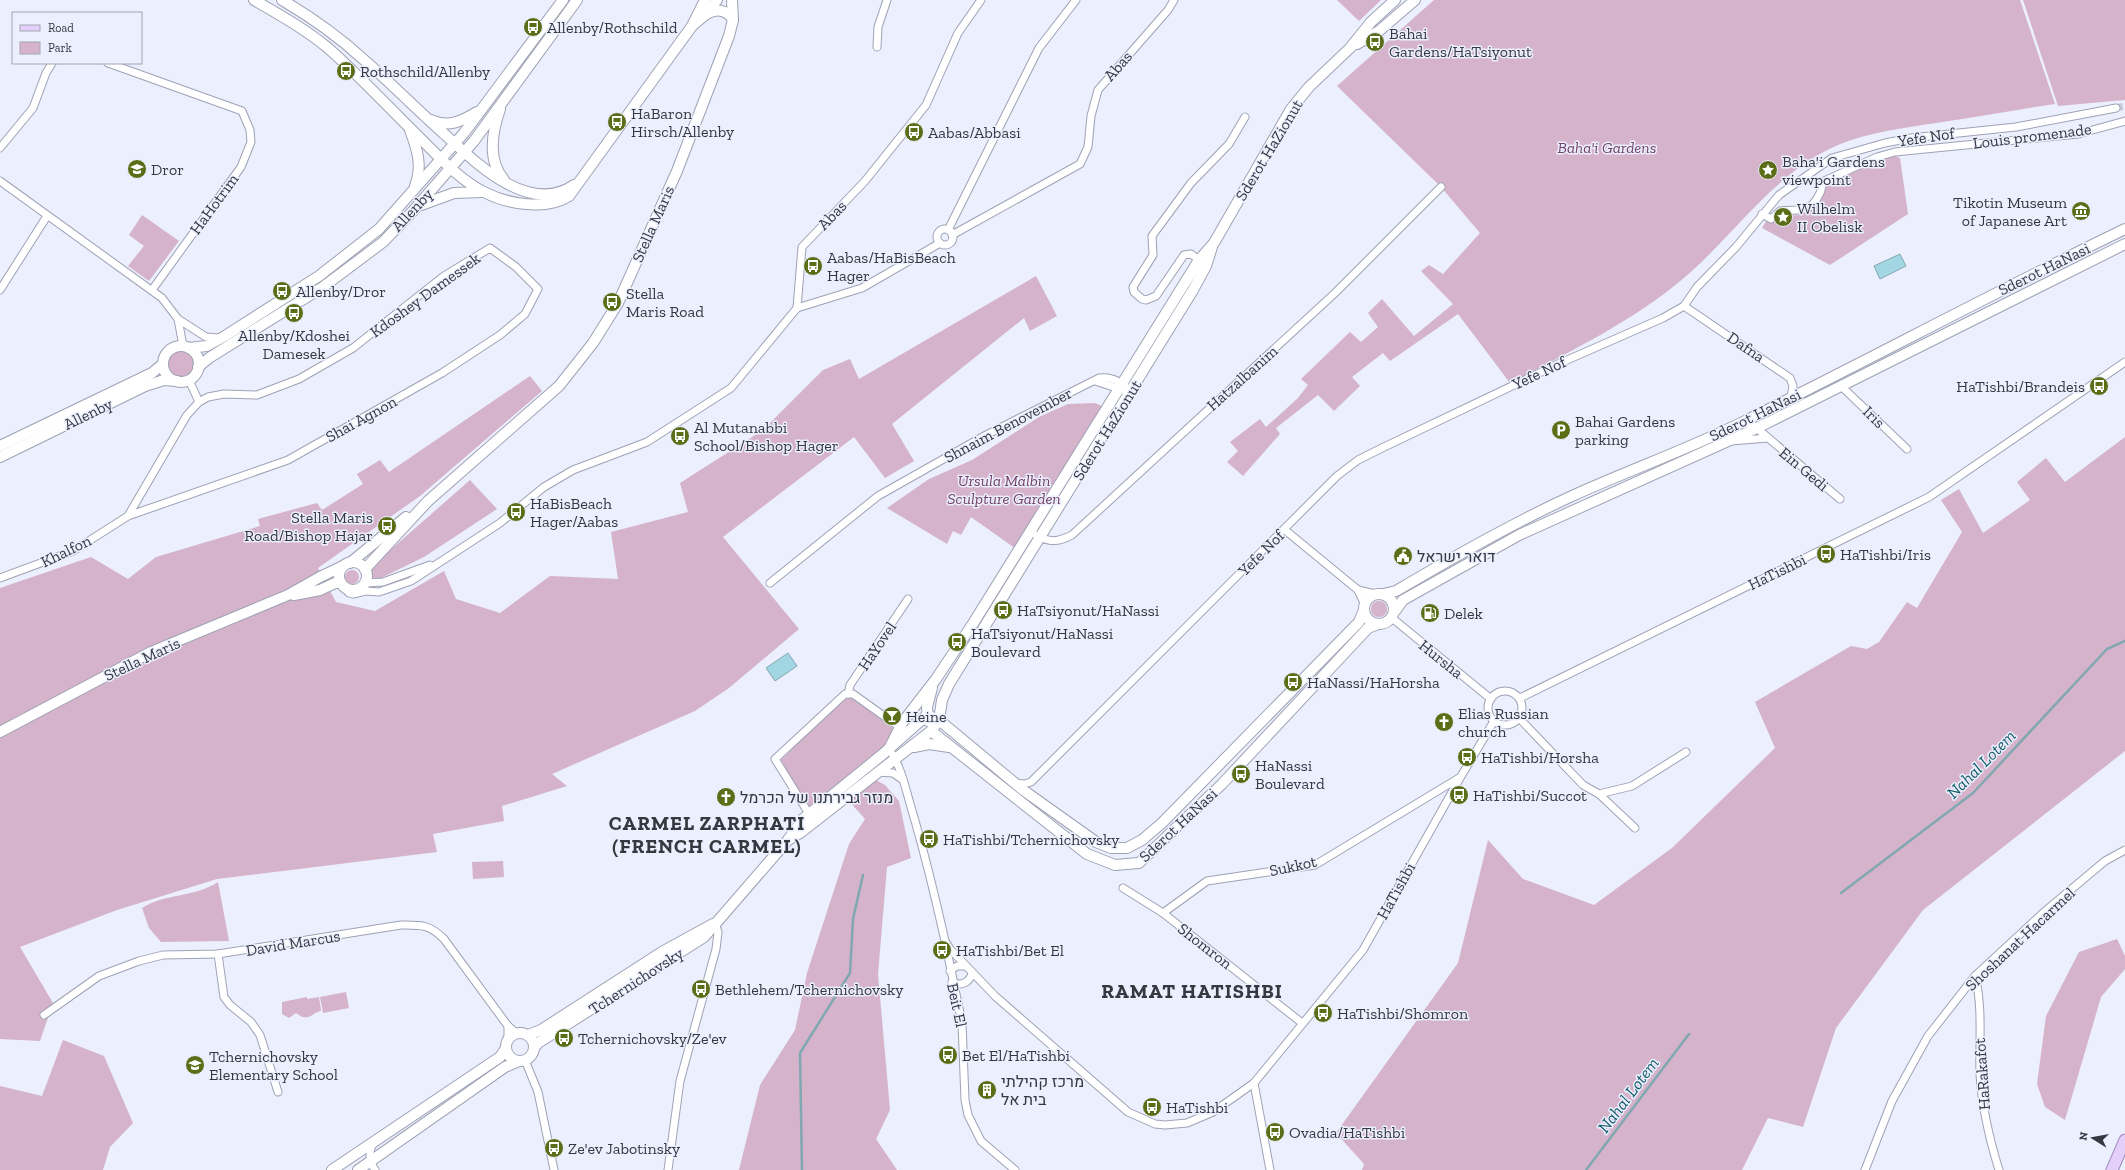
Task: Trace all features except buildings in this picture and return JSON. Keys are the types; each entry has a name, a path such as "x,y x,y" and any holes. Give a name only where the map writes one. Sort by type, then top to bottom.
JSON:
{"main road":[{"path":"2112,1170 2125,1140"}],"street":[{"path":"254,0 296,25 328,48 442,159 485,192 505,199 544,204 562,200 569,196 576,184 692,26 705,0"},
{"path":"282,0 317,21 363,58 464,153 490,173 508,184 524,191 543,194 564,191 576,184"},
{"name":"Allenby","path":"186,347 207,346 225,336 319,276 350,253 379,228 455,144 489,101 563,0"},
{"name":"Allenby","path":"198,367 323,287 382,242 413,211 464,153 577,0"},
{"path":"706,15 717,0"},
{"path":"723,0 733,17"},
{"name":"Stella Maris","path":"0,732 151,652 288,595 320,576 346,565 393,526 428,500 559,386 577,365 606,324 618,303 677,171 723,53 733,17 732,0"},
{"path":"877,46 878,27 887,0"},
{"name":"Abas","path":"797,308 802,247 865,181 926,105 958,34 981,0"},
{"path":"365,583 367,576 365,569 360,564 346,565 339,574 342,585 349,593 353,594 383,591 411,581 500,523 544,487 573,470 647,442 731,388 797,308 862,288 940,243 947,244 951,241 950,233 1039,48 1076,0"},
{"name":"Abas","path":"950,233 1038,190 1080,164 1088,147 1091,116 1098,90 1168,10 1174,0"},
{"name":"Sderot HaZionut","path":"939,720 942,700 949,684 1193,290 1206,266 1214,243 1291,109 1309,87 1350,48 1371,22 1396,0"},
{"name":"Sderot HaZionut","path":"1350,48 1379,31 1415,0"},
{"path":"692,26 710,12 719,10 728,13 733,17"},
{"path":"0,148 33,108 46,73 51,64"},
{"name":"HaHotrim","path":"111,64 242,111 250,130 251,142 241,167 152,290"},
{"path":"426,118 440,124 450,124 469,117 489,101"},
{"path":"503,101 495,124 493,150 498,173 508,184"},
{"name":"Yefe Nof","path":"1031,782 1285,530 1326,485 1358,460 1558,364 1663,318 1684,306 1697,286 1736,247 1779,195 1832,158 1911,138 2016,127 2116,108"},
{"path":"1199,260 1191,254 1184,255 1156,296 1151,299 1142,299 1133,290 1135,283 1153,255 1152,236 1191,183 1229,144 1245,117"},
{"name":"Louis promenade","path":"1762,214 1771,220 1780,211 1795,212 1808,208 1816,200 1824,181 1877,157 1895,152 2078,134 2125,121"},
{"path":"408,126 417,148 420,167 412,192"},
{"path":"0,180 152,290 162,298 178,319 206,337 217,338 225,336"},
{"name":"Hatzalbanim","path":"1031,532 1055,542 1072,534 1335,293 1441,187"},
{"path":"413,211 430,200 454,192 485,192"},
{"path":"0,290 48,216"},
{"path":"940,243 937,238 938,232 943,229 950,233"},
{"name":"Sderot HaNasi","path":"1379,594 1396,591 1527,517 1744,422 2067,257 2125,229"},
{"name":"Sderot HaZionut","path":"936,680 1031,532 1199,260 1214,243"},
{"name":"Sderot HaNasi","path":"1393,614 1403,600 1519,535 1757,428 2125,244"},
{"name":"Kdoshey Damessek","path":"199,402 216,395 257,395 299,379 353,348 444,276 490,248 516,267"},
{"name":"Shai Agnon","path":"128,516 288,460 442,373 500,335 525,314 538,289 516,267"},
{"name":"Dafna","path":"1684,306 1790,378 1794,386 1791,397"},
{"path":"178,319 186,347"},
{"path":"128,516 187,415 199,402 189,380 182,381 165,373 163,364 164,356 169,350 176,346 186,347 196,354 198,367 193,377 182,381"},
{"name":"HaTishbi","path":"1520,698 1929,497 2125,362"},
{"name":"Allenby","path":"0,446 152,373 163,364"},
{"name":"Allenby","path":"0,457 145,386 164,380 182,381"},
{"name":"Shnaim Benovember","path":"770,583 878,496 986,435 1091,381 1120,386 1130,392"},
{"name":"Iris","path":"1841,386 1907,449"},
{"name":"Ein Gedi","path":"1744,422 1757,428 1840,499"},
{"name":"Ein Gedi","path":"1729,441 1768,438"},
{"name":"Stella Maris","path":"365,569 428,500"},
{"name":"Khalfon","path":"0,578 73,551 128,516"},
{"path":"1285,530 1358,590 1379,594 1391,599 1393,614 1386,623 1378,624 1368,620 1358,590"},
{"path":"342,585 355,590 365,583 383,582 449,557"},
{"name":"Stella Maris","path":"288,595 313,592 335,583 342,585"},
{"path":"1364,607 1368,598 1379,594"},
{"name":"HaYovel","path":"848,694 850,685 908,599"},
{"name":"Sderot HaNasi","path":"927,714 939,720 1031,797 1103,846 1119,849 1135,845 1162,823 1360,622 1364,607"},
{"name":"Hursha","path":"1393,614 1491,699"},
{"name":"Sderot HaNasi","path":"931,731 1087,854 1115,865 1139,863 1222,784 1368,628 1378,624"},
{"path":"931,731 927,714 929,697 936,680"},
{"name":"Tchernichovsky","path":"534,1048 538,1043 704,937 788,840 889,749 902,724 936,680"},
{"path":"1505,690 1516,694 1520,698 1523,708 1519,718 1510,724 1504,725 1494,721 1488,708 1491,699 1499,692 1505,690"},
{"path":"813,816 775,759 843,696 848,694 853,694 895,724 902,724"},
{"path":"889,749 927,714"},
{"path":"1519,718 1583,785 1599,794 1636,828"},
{"name":"Tchernichovsky","path":"813,816 911,748 931,731 939,720"},
{"name":"HaTishbi","path":"889,749 896,758 904,781 922,843 945,941 972,973 995,996 1128,1112 1140,1119 1165,1125 1186,1123 1213,1112 1254,1083 1362,950 1494,721"},
{"path":"911,748 929,744 951,747"},
{"path":"1599,794 1632,786 1686,752"},
{"path":"876,772 893,773 904,781"},
{"name":"Sukkot","path":"1163,913 1207,881 1315,865 1460,778"},
{"path":"1014,783 1024,784 1031,782 1029,790 1031,797"},
{"name":"Shoshanat Hacarmel","path":"1865,1170 1892,1101 1925,1042 1975,976 2043,913 2105,861 2125,850"},
{"name":"Shomron","path":"1123,888 1163,913 1302,1023"},
{"path":"668,1170 680,1080 716,949 718,932 715,923"},
{"name":"Tchernichovsky","path":"528,1035 541,1030 700,930 715,923"},
{"name":"David Marcus","path":"44,1015 99,976 121,966 163,955 218,954 401,925 423,925 435,929 444,938 508,1026 510,1040"},
{"name":"Beit El","path":"945,941 964,1040 964,1088 968,1115 981,1141 1015,1170"},
{"path":"218,954 224,998 230,1005 251,1022 260,1035 278,1092"},
{"path":"950,970 957,966 966,966"},
{"path":"952,982 958,984 965,983 970,979 972,973"},
{"name":"HaRakafot","path":"1975,976 1979,1006 1980,1075 1983,1111 1989,1140 1999,1170"},
{"path":"332,1170 500,1057 510,1040 528,1035 534,1048 529,1057 505,1067 373,1166 358,1170"},
{"path":"510,1040 511,1058 522,1060"},
{"path":"522,1060 538,1092 554,1170"},
{"path":"1254,1083 1270,1170"},
{"path":"373,1143 370,1151 373,1166"}],"green space":[{"path":"1337,0 1381,0 1359,21"},
{"name":"Baha'i Gardens","path":"1434,0 2020,0 2055,104 1899,129 1862,137 1838,145 1797,169 1778,184 1693,270 1651,303 1605,332 1510,383 1458,314 1390,361 1383,353 1352,377 1360,386 1334,411 1318,395 1276,428 1280,434 1243,476 1227,462 1238,451 1230,442 1260,419 1266,427 1298,398 1308,385 1301,379 1350,332 1361,342 1378,327 1368,313 1382,299 1414,336 1453,304 1421,271 1429,265 1443,274 1480,233 1441,187 1337,86"},
{"path":"2023,0 2125,0 2125,100 2058,106"},
{"path":"1895,156 1900,158 1908,214 1830,265 1762,228 1767,221 1777,215 1799,215 1809,211 1827,184 1832,181 1860,168"},
{"path":"142,215 179,241 149,281 128,266 144,246 129,235"},
{"path":"1036,276 1057,316 1030,331 1024,318 892,424 914,461 885,478 854,437 723,537 799,629 729,688 695,711 552,774 567,786 502,806 504,821 433,834 437,852 217,879 117,910 20,947 53,1003 40,1041 0,1039 0,588 91,557 128,579 156,557 260,526 258,519 317,503 322,510 363,484 357,474 380,460 389,472 530,376 542,391 420,496 318,568 336,602 375,611 444,571 456,599 500,613 550,576 618,579 611,532 688,512 680,483 763,430 823,370 850,359 859,379"},
{"path":"181,351 190,355 194,364 190,373 181,377 172,373 168,364 172,355"},
{"name":"Ursula Malbin Sculpture Garden","path":"1095,403 1102,406 1016,549 971,517 961,535 953,531 947,544 887,508 929,479 972,460 1039,417 1068,404"},
{"path":"2125,437 2125,751 1923,910 1836,1028 1803,1127 1768,1118 1742,1170 1362,1170 1364,1164 1336,1133 1458,963 1488,840 1523,879 1594,905 1672,848 1775,748 1755,702 1851,646 1867,649 1879,642 1907,602 1917,608 1962,532 1941,500 1959,489 1983,533 2030,500 2017,482 2046,458 2065,482"},
{"path":"470,480 497,509 424,557 373,581 367,576 371,567"},
{"path":"349,570 355,570 359,574 359,580 355,584 349,584 345,580 345,574"},
{"path":"1376,601 1382,601 1387,606 1385,615 1382,617 1376,617 1371,612 1371,606"},
{"path":"849,696 894,729 883,750 808,808 781,760 845,697"},
{"path":"874,779 885,785 899,801 911,858 887,867 878,974 890,1110 876,1139 897,1170 739,1170 760,1085 795,1030 807,973 849,844 865,819 849,801"},
{"path":"503,861 504,877 473,879 472,862"},
{"path":"218,882 229,941 161,942 149,928 142,908 160,900 199,891"},
{"path":"2117,939 2125,956 2125,969 2101,997 2065,1120 2045,1107 2037,1084 2046,1016 2079,952"},
{"path":"346,992 349,1008 323,1013 320,997"},
{"path":"307,997 307,999 319,997 321,1011 307,1017 300,1016 296,1013 289,1018 282,1014 282,1002"},
{"path":"63,1040 104,1056 133,1123 110,1147 103,1170 0,1170 0,1086 42,1096"}],"water":[{"path":"1900,254 1906,266 1880,279 1874,266"},
{"path":"788,653 797,666 775,681 766,668"}],"waterway":[{"name":"Nahal Lotem","path":"1841,893 1973,793 2107,649 2125,641"},
{"path":"802,1170 800,1053 850,973 853,919 863,875"},
{"name":"Nahal Lotem","path":"1586,1170 1689,1034"}],"tunnel":[{"path":"2116,108 2125,106"}],"place":[{"name":"Allenby/Rothschild","path":"533,27"},
{"name":"Bahai Gardens/HaTsiyonut","path":"1375,42"},
{"name":"Rothschild/Allenby","path":"346,71"},
{"name":"HaBaron Hirsch/Allenby","path":"617,122"},
{"name":"Aabas/Abbasi","path":"914,132"},
{"name":"Dror","path":"137,169"},
{"name":"Baha'i Gardens viewpoint","path":"1768,170"},
{"name":"Tikotin Museum of Japanese Art","path":"2081,211"},
{"name":"Wilhelm II Obelisk","path":"1783,217"},
{"name":"Aabas/HaBisBeach Hager","path":"813,266"},
{"name":"Allenby/Dror","path":"282,291"},
{"name":"Stella Maris Road","path":"612,302"},
{"name":"Allenby/Kdoshei Damesek","path":"294,313"},
{"name":"HaTishbi/Brandeis","path":"2099,386"},
{"name":"Bahai Gardens parking","path":"1561,430"},
{"name":"Al Mutanabbi School/Bishop Hager","path":"680,436"},
{"name":"HaBisBeach Hager/Aabas","path":"516,512"},
{"name":"Stella Maris Road/Bishop Hajar","path":"387,526"},
{"name":"HaTishbi/Iris","path":"1826,554"},
{"name":"דואר ישראל","path":"1403,556"},
{"name":"HaTsiyonut/HaNassi","path":"1003,610"},
{"name":"Delek","path":"1430,613"},
{"name":"HaTsiyonut/HaNassi Boulevard","path":"957,642"},
{"name":"HaNassi/HaHorsha","path":"1293,682"},
{"name":"Heine","path":"892,716"},
{"name":"Elias Russian church","path":"1444,722"},
{"name":"HaTishbi/Horsha","path":"1467,757"},
{"name":"HaNassi Boulevard","path":"1241,774"},
{"name":"HaTishbi/Succot","path":"1459,795"},
{"name":"מנזר גבירתנו של הכרמל","path":"726,797"},
{"name":"HaTishbi/Tchernichovsky","path":"929,839"},
{"name":"HaTishbi/Bet El","path":"942,950"},
{"name":"Bethlehem/Tchernichovsky","path":"701,989"},
{"name":"HaTishbi/Shomron","path":"1323,1013"},
{"name":"Tchernichovsky/Ze'ev","path":"564,1038"},
{"name":"Bet El/HaTishbi","path":"948,1055"},
{"name":"Tchernichovsky Elementary School","path":"195,1065"},
{"name":"מרכז קהילתי בית אל","path":"987,1090"},
{"name":"HaTishbi","path":"1152,1107"},
{"name":"Ovadia/HaTishbi","path":"1275,1132"},
{"name":"Ze'ev Jabotinsky","path":"554,1148"}],"district":[{"name":"CARMEL ZARPHATI (FRENCH CARMEL)","path":"707,834"},
{"name":"RAMAT HATISHBI","path":"1192,991"}]}
